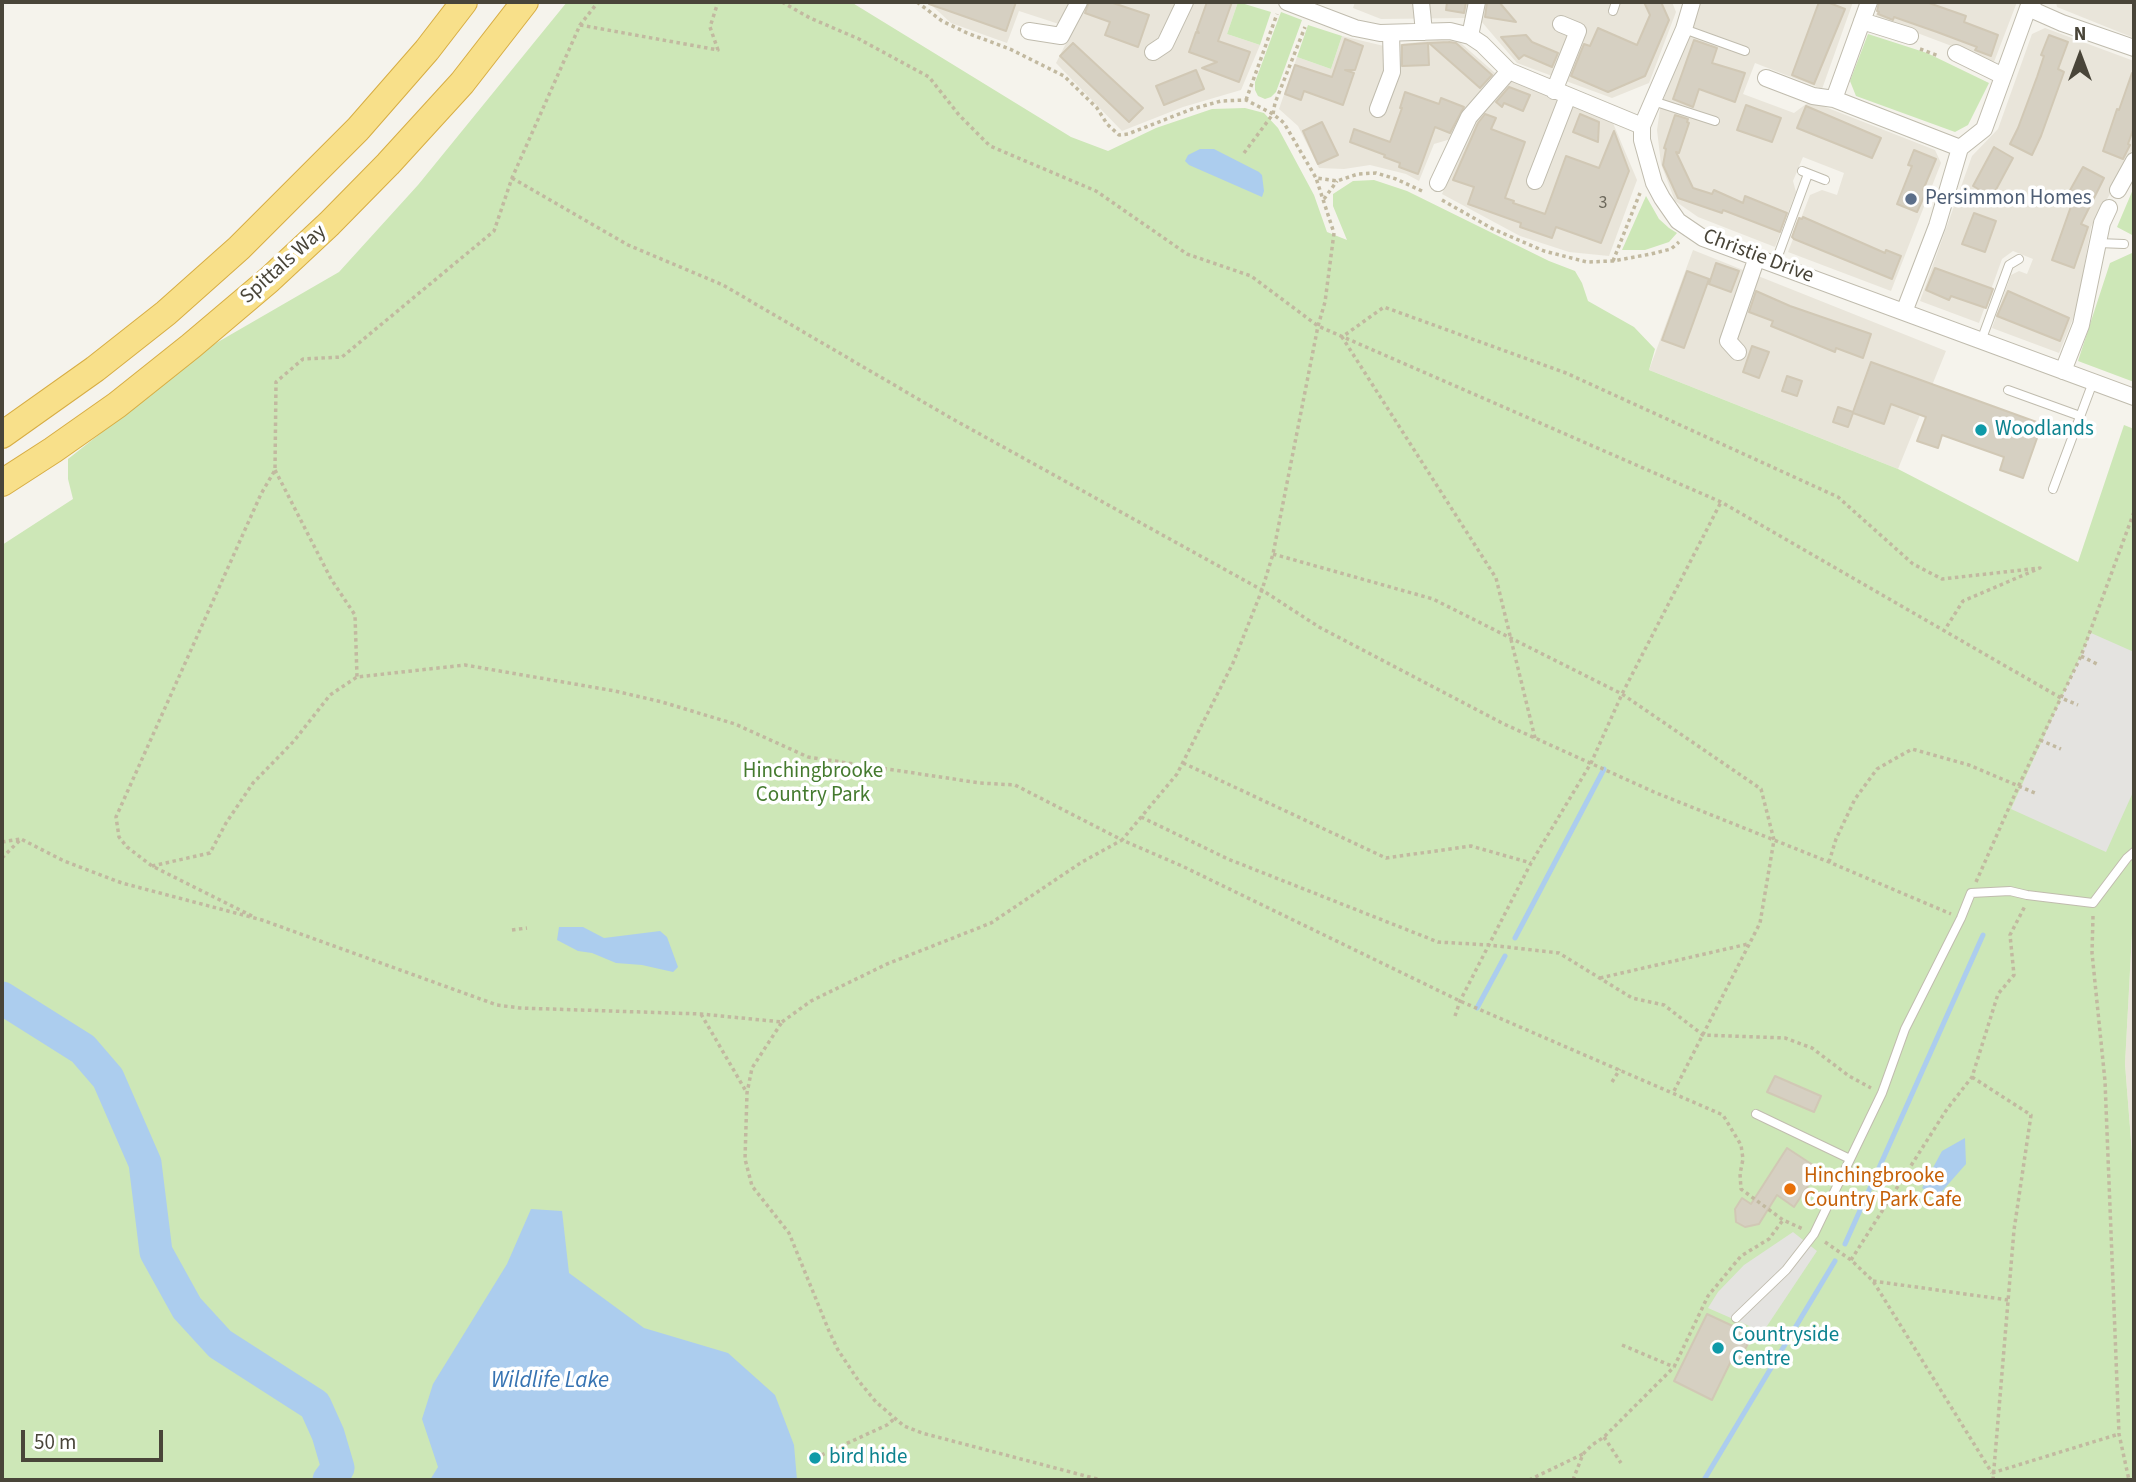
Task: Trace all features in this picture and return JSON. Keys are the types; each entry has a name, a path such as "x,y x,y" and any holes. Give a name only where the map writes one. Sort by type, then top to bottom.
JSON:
{"highway":[{"name":"Spittals Way","path":"2,435 95,369 166,313 239,248 358,129 427,50 464,2"},
{"name":"Spittals Way","path":"2,483 117,405 269,280 388,164 462,83 525,2"}],"street":[{"path":"1029,31 1061,36 1079,2"},
{"path":"1153,52 1165,44 1185,2"},
{"path":"1421,2 1424,32"},
{"path":"1470,36 1477,2"},
{"path":"1282,8 1311,11 1355,28 1380,33 1450,31 1470,36 1509,71 1642,126 1684,29 1692,2"},
{"path":"1834,99 1869,2"},
{"path":"1903,312 1937,226 1960,148 1984,129 2031,5 2062,23 2134,48"},
{"path":"1862,21 1909,36"},
{"path":"1535,181 1578,30 1561,24"},
{"path":"1378,109 1392,72 1391,33"},
{"path":"1956,53 2003,76"},
{"path":"1438,183 1469,117 1509,71"},
{"path":"1766,78 1813,96 1834,99 1960,148"},
{"name":"Christie Drive","path":"1642,126 1642,140 1654,183 1665,204 1678,222 1703,238 2134,397"},
{"path":"2118,190 2134,161"},
{"path":"2063,371 2081,325 2102,223 2109,208"},
{"path":"1738,352 1728,341 1757,257"}],"lane":[{"path":"1684,29 1745,51"},
{"path":"1653,101 1715,121"},
{"path":"1774,264 1805,173 1825,180"},
{"path":"2098,243 2124,244"},
{"path":"1981,341 2009,265 2019,259"},
{"path":"2053,489 2093,382"},
{"path":"2008,390 2080,416"},
{"path":"1736,1318 1786,1270 1814,1234 1882,1093 1905,1029 1971,893 2010,891 2093,903 2134,852"},
{"path":"1756,1114 1850,1159"}],"path":[{"path":"357,677 355,615 331,579 275,470 276,382 303,359 342,357 494,231 512,178 580,26 598,2"},
{"path":"580,26 718,50 710,27 718,2"},
{"path":"782,2 929,77 959,115 990,146 1096,191 1187,254 1251,276 1318,326 1721,502 2060,698 2078,705"},
{"path":"917,2 942,21 1010,48 1064,76 1097,108 1107,124 1119,135 1221,101 1246,100 1273,114 1284,123 1316,178 1334,233 1325,302 1273,554 1233,663 1177,774 1122,840 1082,862 991,923 887,964 811,1001 782,1022 752,1068 747,1093 745,1159 752,1186 789,1233 838,1350 876,1402 904,1426 922,1433 1101,1480"},
{"path":"1246,100 1282,8"},
{"path":"1244,153 1273,114 1311,11"},
{"path":"1909,36 1910,45 1951,61 1956,53"},
{"path":"1613,261 1650,169"},
{"path":"1316,178 1336,181 1358,174 1376,173 1386,176 1544,251 1587,262 1613,261 1671,249 1691,231"},
{"path":"512,178 628,245 723,285 971,430 1262,590 1319,627 1504,724 1654,792 1961,918"},
{"path":"1324,199 1336,181"},
{"path":"1342,337 1384,307 1566,373 1838,497 1913,564 1942,579 2040,568 1963,601 1944,631"},
{"path":"1342,337 1496,578 1535,738"},
{"path":"261,920 152,866 127,847 119,837 117,817 261,494 275,470"},
{"path":"1455,1016 1460,1000 1531,863 1591,763 1622,694 1721,502"},
{"path":"1971,893 2081,656 2134,512"},
{"path":"1273,554 1433,599 1622,694 1761,789 1774,839 1760,923 1673,1093"},
{"path":"2081,656 2097,664"},
{"path":"152,866 210,853 253,783 294,741 330,695 357,677 465,665 615,691 662,702 734,724 808,757 980,783 1015,785 1098,830 1182,866 1460,1000 1723,1115 1741,1145 1741,1189 1783,1220 1814,1234 1873,1280 1993,1473"},
{"path":"2040,740 2061,749"},
{"path":"1829,862 1836,839 1855,799 1877,769 1912,749 1969,765 2035,793"},
{"path":"1183,763 1386,859 1471,846 1531,863"},
{"path":"1141,817 1228,859 1438,942 1559,953 1632,998 1664,1005 1703,1035 1785,1038 1812,1048 1849,1076 1882,1093"},
{"path":"2,842 21,839 64,861 122,883 261,920 497,1005 701,1014 782,1022"},
{"path":"2,858 21,839"},
{"path":"1850,1260 1947,1109 1972,1077 1998,994 2014,975 2010,934 2025,906 2026,895"},
{"path":"2093,903 2092,954 2105,1081 2119,1434 2129,1480"},
{"path":"512,929 527,928"},
{"path":"1600,978 1749,944"},
{"path":"701,1014 747,1093"},
{"path":"1612,1082 1620,1069"},
{"path":"1972,1077 2031,1115 2014,1230 1993,1480"},
{"path":"1529,1480 1583,1454 1604,1437 1674,1367 1708,1296 1741,1256 1769,1239 1783,1220"},
{"path":"1873,1280 2008,1300"},
{"path":"1622,1345 1674,1367"},
{"path":"815,1458 887,1425 894,1419"},
{"path":"1993,1473 2119,1434"},
{"path":"1604,1437 1621,1463"},
{"path":"1573,1480 1583,1454"}],"shaded area":[{"path":"928,2 1070,2 1062,25 1019,11 1007,43 951,23"},
{"path":"1087,2 1238,2 1227,34 1260,45 1241,90 1183,107 1122,131 1056,63"},
{"path":"1355,2 1471,2 1467,18 1381,19 1353,8"},
{"path":"1484,2 1672,2 1676,12 1649,83 1612,98 1517,63 1481,21"},
{"path":"1698,2 1853,2 1822,89 1755,63 1743,94 1794,113 1810,101 1935,150 1941,163 1891,291 1788,252 1810,195 1822,190 1837,195 1844,173 1803,157 1793,181 1796,192 1775,247 1698,217 1675,201 1661,164 1657,130 1660,109"},
{"path":"1881,2 2017,2 1994,62 1875,17"},
{"path":"2056,2 2134,2 2134,38 2057,7"},
{"path":"2045,28 2134,61 2134,145 2126,166 2091,227 2077,309 2059,353 1992,328 2011,275 2019,271 2027,274 2033,259 2013,251 2002,259 1979,323 1920,301 1972,156 1998,129 2032,34"},
{"path":"1342,36 1384,46 1455,38 1495,73 1465,108 1451,139 1434,144 1419,181 1406,174 1370,165 1344,169 1319,168 1298,126 1279,109 1297,57 1331,69"},
{"path":"1507,79 1613,123 1637,180 1609,256 1569,252 1520,236 1442,194 1474,119"},
{"path":"1693,250 1946,351 1898,469 1649,370"},
{"path":"2091,633 2134,652 2134,790 2106,852 2011,809"},
{"path":"2134,896 2134,1179 2125,1064"},
{"path":"1793,1232 1817,1251 1763,1332 1708,1308 1718,1292 1744,1265"}],"green space":[{"name":"Hinchingbrooke Country Park","path":"567,2 851,2 1071,137 1108,151 1156,128 1212,109 1245,108 1264,113 1278,128 1314,195 1327,232 1347,240 1333,206 1333,194 1353,181 1374,180 1407,191 1549,261 1575,271 1588,301 1634,327 1655,349 1649,370 1898,469 2078,562 2124,425 2134,429 2134,896 2125,1064 2134,1179 2134,1480 2,1480 2,545 73,499 68,479 68,459 211,346 339,272 418,185"},
{"path":"1238,2 1271,12 1260,45 1227,34"},
{"path":"1281,12 1302,20 1276,92 1265,99 1258,96 1255,82"},
{"path":"1308,25 1342,36 1331,69 1297,57"},
{"path":"1868,34 1927,53 1989,83 1968,125 1955,132 1856,96 1850,81"},
{"path":"2134,187 2134,236 2117,227"},
{"path":"1646,196 1659,219 1677,233 1669,242 1645,250 1622,250"},
{"path":"2134,236 2134,382 2078,361 2110,263 2132,253"}],"water":[{"path":"1200,149 1214,149 1259,172 1262,175 1264,191 1262,197 1189,165 1185,161 1188,155"},
{"path":"559,927 583,927 604,938 660,931 667,937 678,967 673,972 616,963 592,953 578,951 557,940"},
{"path":"1965,1138 1966,1164 1937,1197 1922,1188 1942,1151"},
{"name":"Wildlife Lake","path":"531,1209 562,1211 569,1273 644,1328 728,1353 775,1395 794,1445 797,1480 430,1480 438,1467 422,1419 433,1384 507,1264"}],"building":[{"path":"1016,2 1006,31 929,4"},
{"path":"1089,2 1110,2 1149,15 1138,47 1105,35 1110,22 1085,13"},
{"path":"1207,2 1232,2 1218,41 1250,52 1239,82 1202,68 1217,62 1189,52 1196,32 1199,33 1197,30"},
{"path":"1447,2 1466,2 1464,13 1446,10"},
{"path":"1487,2 1499,2 1516,22 1485,17"},
{"path":"1644,2 1661,2 1669,20 1645,76 1608,92 1571,76 1584,44 1590,46 1598,28 1637,45 1650,15"},
{"path":"1819,2 1845,9 1814,84 1792,75"},
{"path":"1879,2 1926,2 1966,16 1964,22 1998,35 1991,56 1975,50 1977,47 1937,32 1878,14"},
{"path":"1526,35 1532,42 1558,53 1552,67 1524,55 1519,59 1501,37"},
{"path":"2049,35 2068,42 2058,69 2064,72 2032,155 2010,144 2037,77 2044,56 2041,55"},
{"path":"1345,39 1363,46 1355,70 1345,70 1354,73 1343,105 1304,91 1301,100 1285,94 1295,65 1332,77"},
{"path":"1694,40 1717,48 1712,63 1745,73 1735,102 1699,89 1693,107 1673,99"},
{"path":"1073,43 1143,108 1129,122 1060,56"},
{"path":"1428,43 1429,65 1402,66 1402,45"},
{"path":"1429,43 1456,43 1492,75 1480,88"},
{"path":"1196,70 1204,89 1164,105 1156,86"},
{"path":"2132,73 2134,127 2123,159 2103,151"},
{"path":"1509,87 1530,95 1523,111 1504,103 1502,107 1496,102"},
{"path":"1405,92 1439,104 1441,98 1464,107 1450,133 1435,127 1418,174 1399,167 1400,163 1384,157 1385,155 1350,142 1354,129 1390,142"},
{"path":"1746,105 1781,118 1772,142 1737,130"},
{"path":"1806,106 1881,138 1872,158 1797,128"},
{"path":"1485,114 1496,118 1491,129 1525,142 1505,198 1545,214 1566,156 1599,168 1614,131 1629,171 1601,243 1556,227 1552,238 1520,227 1521,223 1468,204 1474,187 1453,180 1478,123"},
{"path":"1580,114 1599,122 1598,142 1573,132"},
{"path":"1675,115 1688,119 1689,123 1679,153 1676,152 1693,188 1712,194 1714,190 1743,203 1745,196 1787,213 1780,232 1723,210 1722,213 1678,198 1663,165 1664,148"},
{"path":"1322,122 1338,155 1318,164 1303,131"},
{"path":"1994,147 2013,158 1992,197 1973,186"},
{"path":"1914,150 1936,159 1917,212 1897,204 1912,166 1908,165"},
{"path":"2083,167 2104,178 2081,224 2088,227 2074,268 2052,260 2075,195 2069,192"},
{"path":"1974,213 1996,221 1985,252 1962,244"},
{"path":"1803,217 1885,253 1886,250 1901,256 1892,279 1794,239 1792,237 1799,218"},
{"path":"1716,263 1739,271 1731,292 1709,284"},
{"path":"1935,268 1993,289 1986,308 1951,296 1949,300 1926,290"},
{"path":"1687,271 1709,279 1684,348 1662,340"},
{"path":"1756,291 1790,306 1871,334 1863,358 1836,348 1835,352 1771,326 1773,321 1749,312"},
{"path":"2008,291 2069,318 2060,341 1997,316"},
{"path":"1752,346 1769,352 1759,378 1743,372"},
{"path":"1871,362 2042,424 2023,478 2000,470 2004,457 1942,435 1938,448 1917,441 1926,417 1891,404 1884,424 1853,413 1848,427 1833,422 1838,407 1853,412"},
{"path":"1787,376 1802,381 1797,396 1782,391"},
{"path":"1775,1076 1821,1096 1814,1112 1767,1092"},
{"path":"1787,1148 1819,1169 1794,1207 1777,1195 1759,1224 1745,1227 1736,1222 1735,1209 1742,1198 1751,1204"},
{"name":"Countryside Centre","path":"1707,1314 1752,1335 1738,1364 1731,1361 1712,1400 1674,1381"}],"waterway":[{"path":"1515,938 1604,769"},
{"path":"1845,1244 1983,935"},
{"path":"1477,1008 1505,956"},
{"path":"2,998 83,1049 108,1078 145,1163 156,1252 187,1308 220,1344 315,1405 328,1434 338,1468 329,1480"},
{"path":"1704,1480 1835,1261"}],"place":[{"name":"Persimmon Homes","path":"1911,199"},
{"name":"Woodlands","path":"1981,430"},
{"name":"Hinchingbrooke Country Park Cafe","path":"1790,1189"},
{"name":"Countryside Centre","path":"1718,1348"},
{"name":"bird hide","path":"815,1458"}]}
